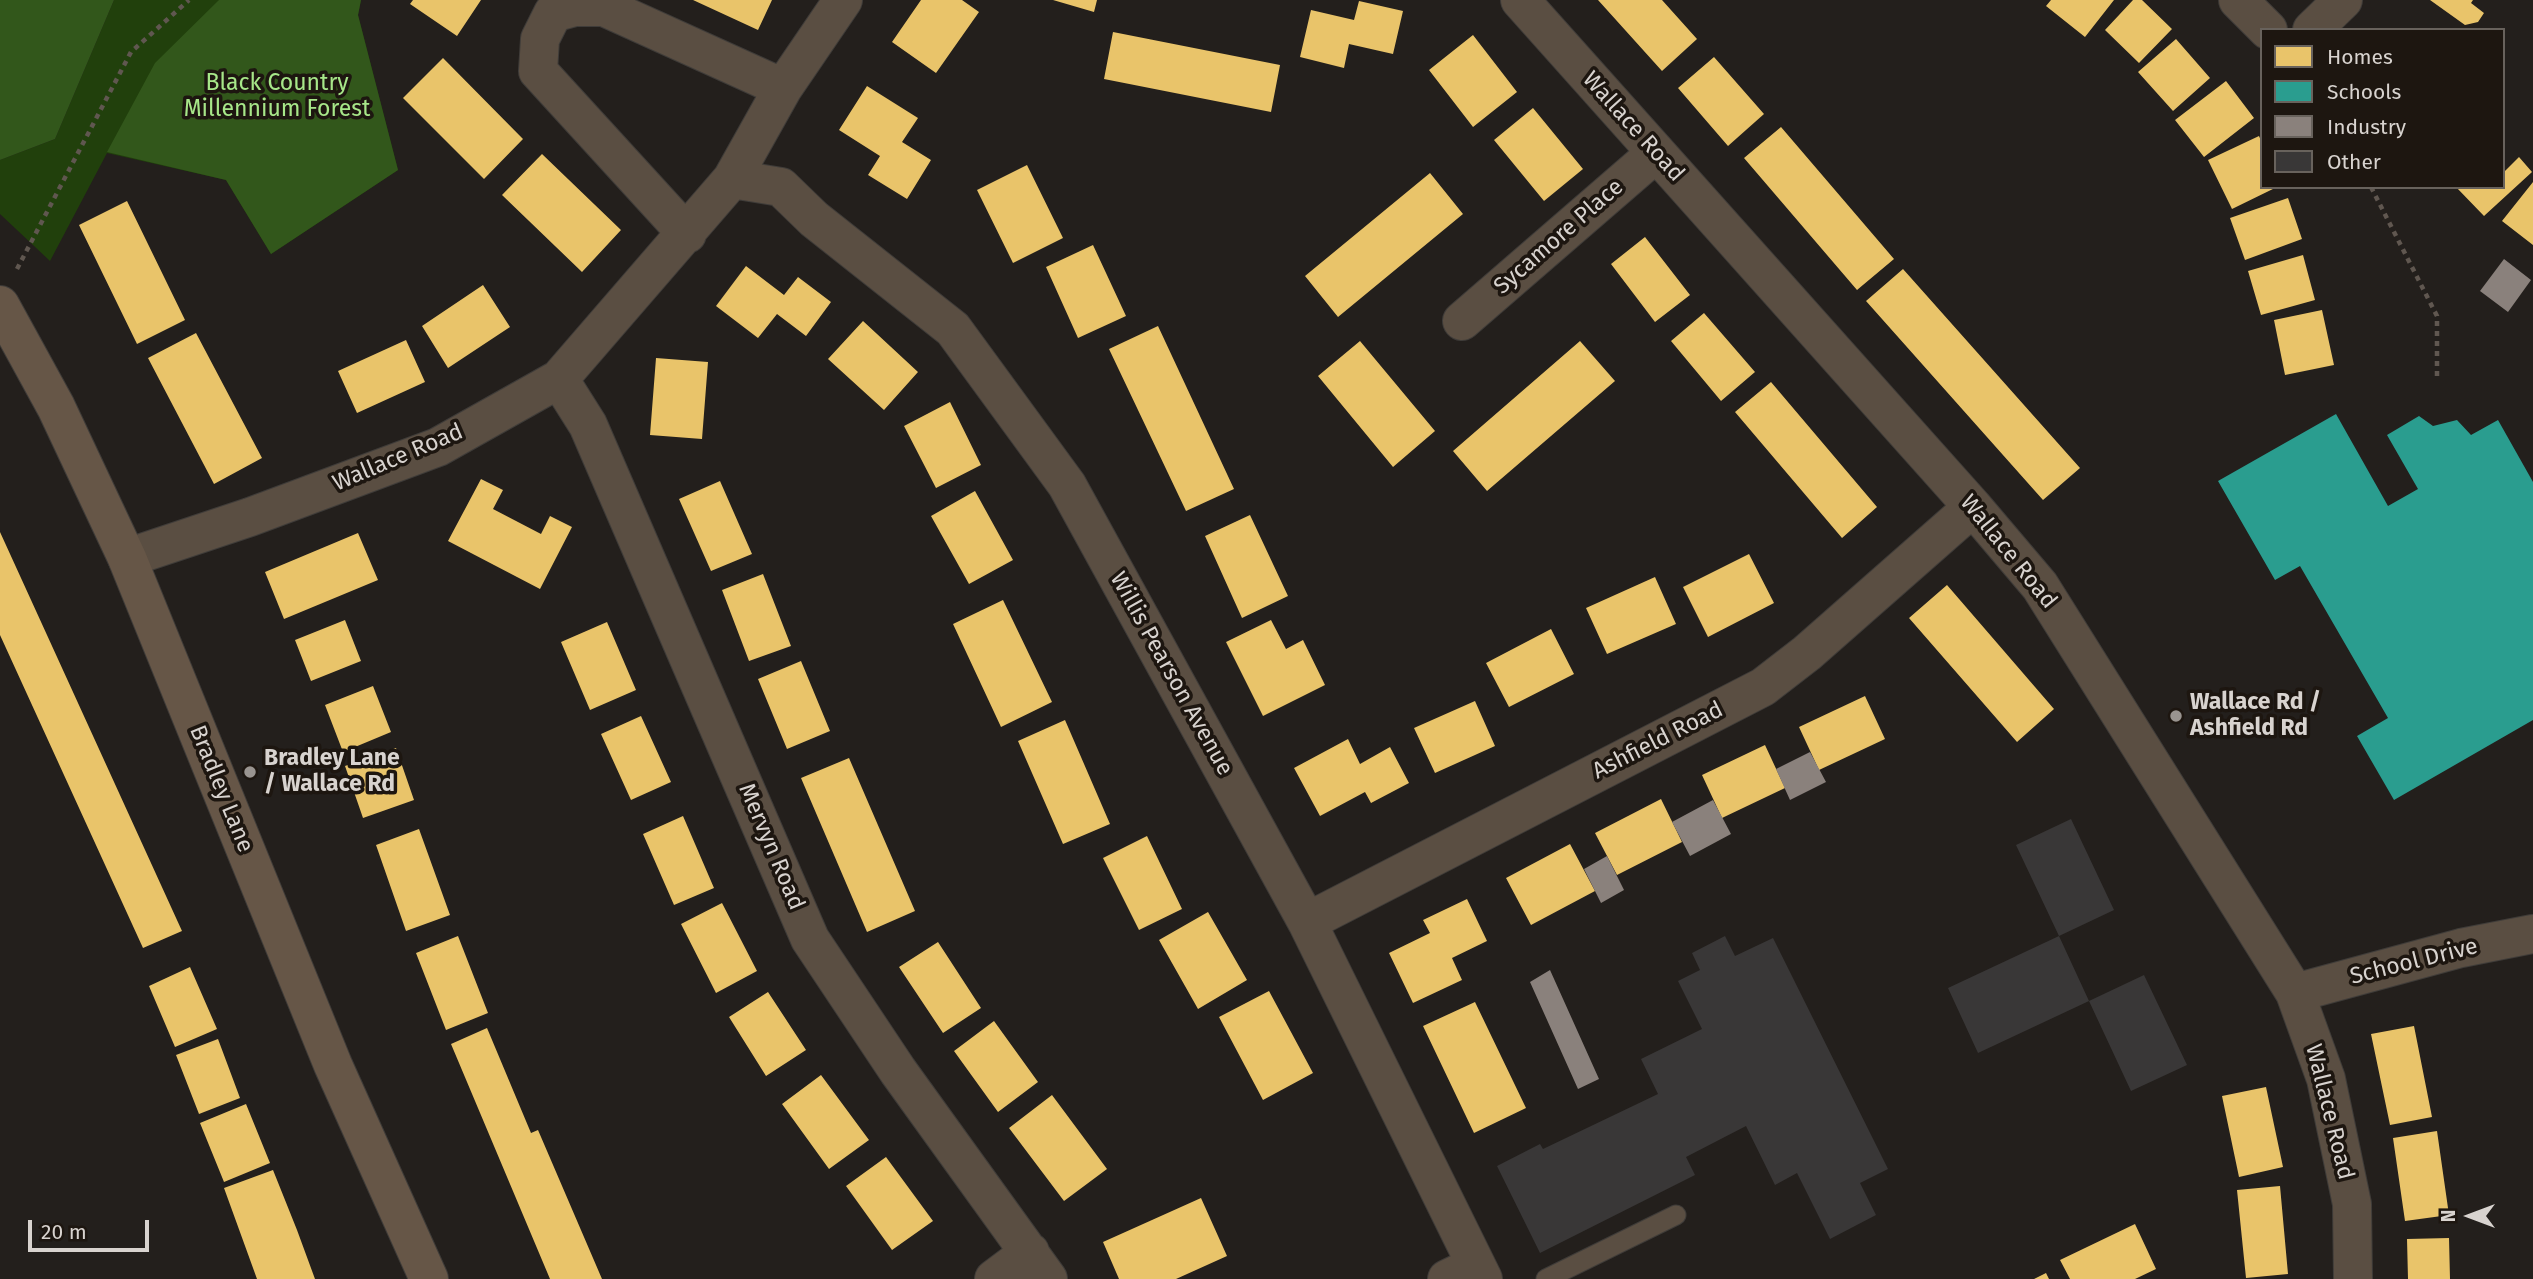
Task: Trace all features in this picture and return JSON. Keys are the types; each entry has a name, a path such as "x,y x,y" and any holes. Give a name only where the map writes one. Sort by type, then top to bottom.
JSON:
{"street":[{"name":"Wallace Road","path":"127,558 250,517 438,447 559,379 687,234 732,178 783,88 844,0"},
{"name":"Wallace Road","path":"1520,0 1973,507 2040,586 2295,993 2326,1079 2352,1204 2353,1279"},
{"path":"2238,0 2266,28"},
{"path":"2314,28 2343,0"},
{"path":"687,234 538,71 540,39 553,13 575,7 604,7 783,88"},
{"name":"Sycamore Place","path":"1462,321 1656,153"},
{"name":"Willis Pearson Avenue","path":"732,178 780,187 814,219 953,329 1067,485 1307,922 1469,1274"},
{"name":"Bradley Lane","path":"6,291 56,407 127,558 333,1065 429,1279"},
{"name":"Mervyn Road","path":"559,379 588,425 810,939 898,1071 1039,1265"},
{"name":"Ashfield Road","path":"1307,922 1763,687 1807,653 1973,507"},
{"name":"School Drive","path":"2295,993 2461,948 2533,934"},
{"path":"993,1279 1039,1265"}],"lane":[{"path":"1546,1279 1676,1215"}],"path":[{"path":"6,291 131,52 189,0"},
{"path":"2372,189 2437,316 2437,379"}],"green space":[{"path":"0,0 114,0 55,139 0,160"},
{"name":"Black Country Millennium Forest","path":"114,0 361,0 358,15 398,170 271,254 226,180 107,153 50,261 0,214 0,160 55,139"},
{"name":"Black Country Millennium Forest","path":"219,0 361,0 358,15 398,170 271,254 226,180 107,152 155,63"}],"building: Homes":[{"path":"413,0 481,0 457,36 410,4"},
{"path":"693,0 772,0 758,30"},
{"path":"921,0 962,0 979,12 936,73 892,42"},
{"path":"1053,0 1097,0 1094,12"},
{"path":"1598,0 1662,0 1697,39 1662,71"},
{"path":"2051,0 2114,0 2085,37 2046,6"},
{"path":"2133,0 2142,0 2172,29 2139,63 2105,30"},
{"path":"2430,0 2473,0 2471,3 2484,13 2478,22 2465,25"},
{"path":"1359,1 1403,11 1393,54 1349,44 1344,68 1300,57 1311,10 1354,20"},
{"path":"1113,32 1280,65 1271,112 1104,79"},
{"path":"1473,35 1517,92 1473,127 1429,70"},
{"path":"2176,39 2210,78 2173,111 2138,72"},
{"path":"1714,57 1764,114 1728,146 1678,88"},
{"path":"443,58 523,139 484,179 403,98"},
{"path":"2226,81 2254,118 2204,157 2175,120"},
{"path":"867,86 918,118 902,142 931,160 907,199 868,175 880,156 839,130"},
{"path":"1533,108 1583,169 1544,201 1494,140"},
{"path":"1781,127 1894,259 1857,290 1744,158"},
{"path":"2259,136 2260,189 2273,189 2232,209 2208,160"},
{"path":"542,154 621,230 582,272 502,195"},
{"path":"2519,157 2532,172 2484,216 2458,189 2505,189 2505,171"},
{"path":"1027,165 1063,238 1013,263 977,190"},
{"path":"1430,173 1463,214 1338,317 1305,276"},
{"path":"2533,182 2533,245 2502,221"},
{"path":"2288,198 2302,239 2245,260 2230,218"},
{"path":"127,201 185,320 137,344 79,225"},
{"path":"1645,237 1690,295 1655,322 1611,264"},
{"path":"1093,245 1126,316 1078,338 1046,267"},
{"path":"2303,255 2315,300 2261,315 2248,271"},
{"path":"746,266 784,295 798,277 831,302 806,336 777,314 758,338 716,306"},
{"path":"1903,269 2080,468 2043,500 1866,301"},
{"path":"483,285 510,327 448,368 422,326"},
{"path":"2322,310 2334,365 2285,375 2274,320"},
{"path":"1704,313 1755,372 1721,401 1671,341"},
{"path":"863,321 918,372 884,410 828,359"},
{"path":"1158,326 1234,489 1186,511 1109,349"},
{"path":"196,333 262,458 214,484 148,358"},
{"path":"406,340 425,382 357,413 338,371"},
{"path":"1360,341 1435,431 1393,467 1318,376"},
{"path":"1580,341 1615,381 1487,491 1453,451"},
{"path":"656,358 708,362 702,439 650,435"},
{"path":"1771,382 1877,507 1842,538 1735,412"},
{"path":"950,402 981,465 936,488 904,426"},
{"path":"481,479 503,490 493,509 541,534 550,516 572,527 540,589 448,541"},
{"path":"720,481 752,554 711,571 679,499"},
{"path":"975,491 1013,560 969,584 931,516"},
{"path":"1250,515 1288,596 1242,618 1205,536"},
{"path":"0,532 182,931 143,948 0,635"},
{"path":"358,533 378,580 284,619 265,572"},
{"path":"1749,554 1774,603 1708,637 1683,587"},
{"path":"763,574 791,646 749,661 722,590"},
{"path":"1655,577 1676,624 1607,654 1586,608"},
{"path":"1947,585 2054,709 2017,742 1909,618"},
{"path":"1003,600 1052,702 1001,727 953,624"},
{"path":"345,620 361,661 311,681 295,640"},
{"path":"1271,620 1286,649 1303,640 1325,685 1263,716 1226,642"},
{"path":"607,622 636,690 590,710 561,642"},
{"path":"1551,629 1574,674 1509,707 1486,663"},
{"path":"801,661 830,731 787,749 758,679"},
{"path":"373,686 391,732 343,752 325,705"},
{"path":"1865,696 1885,739 1819,770 1799,727"},
{"path":"1475,701 1495,746 1435,773 1414,728"},
{"path":"641,716 671,782 631,800 601,734"},
{"path":"1065,720 1110,824 1063,844 1018,741"},
{"path":"1348,739 1360,764 1390,747 1409,783 1371,803 1365,792 1320,816 1294,768"},
{"path":"1765,745 1785,788 1722,818 1702,775"},
{"path":"396,748 414,800 363,818 345,766"},
{"path":"849,758 915,911 867,932 801,778"},
{"path":"1661,799 1682,842 1617,875 1595,833"},
{"path":"683,816 714,888 674,905 643,834"},
{"path":"419,829 450,915 406,931 376,845"},
{"path":"1147,836 1182,909 1139,930 1103,858"},
{"path":"1570,844 1595,891 1531,925 1506,878"},
{"path":"1467,899 1487,941 1452,958 1462,980 1413,1003 1389,953 1430,933 1423,920"},
{"path":"722,903 757,971 716,993 681,924"},
{"path":"1208,912 1247,980 1198,1009 1159,940"},
{"path":"458,936 488,1013 446,1030 416,953"},
{"path":"938,942 981,1008 943,1033 899,967"},
{"path":"190,967 217,1029 175,1047 149,986"},
{"path":"1269,991 1313,1073 1263,1100 1219,1017"},
{"path":"768,992 806,1050 766,1076 729,1017"},
{"path":"1475,1002 1526,1108 1474,1133 1423,1026"},
{"path":"994,1021 1038,1082 998,1112 954,1051"},
{"path":"2414,1026 2432,1117 2390,1125 2371,1034"},
{"path":"487,1028 531,1133 538,1130 602,1279 550,1279 451,1044"},
{"path":"218,1039 240,1098 199,1114 176,1055"},
{"path":"821,1075 869,1140 829,1169 782,1104"},
{"path":"2266,1087 2283,1167 2239,1177 2222,1096"},
{"path":"1052,1095 1107,1169 1064,1201 1009,1128"},
{"path":"246,1104 270,1163 224,1182 200,1123"},
{"path":"2437,1131 2449,1215 2405,1221 2393,1138"},
{"path":"886,1157 933,1221 892,1250 846,1186"},
{"path":"273,1170 315,1279 257,1279 224,1188"},
{"path":"2280,1186 2288,1274 2246,1278 2237,1190"},
{"path":"1201,1198 1227,1256 1176,1279 1119,1279 1103,1242"},
{"path":"2135,1224 2156,1269 2135,1279 2070,1279 2060,1260"},
{"path":"2449,1238 2450,1279 2408,1279 2407,1239"},
{"path":"2046,1273 2049,1279 2034,1279"}],"building: Schools":[{"path":"2336,414 2388,506 2418,489 2387,435 2419,416 2433,426 2457,420 2471,435 2498,420 2533,482 2533,720 2394,800 2357,736 2388,718 2300,566 2275,580 2218,481"}],"building: Industry":[{"path":"2504,259 2531,280 2508,312 2480,291"},
{"path":"1810,752 1826,782 1790,800 1776,769"},
{"path":"1713,800 1731,834 1690,856 1672,822"},
{"path":"1607,856 1624,890 1601,903 1584,869"},
{"path":"1550,970 1599,1079 1578,1089 1530,982"}],"building: Other":[{"path":"2071,819 2114,910 2059,936 2016,845"},
{"path":"1725,936 1735,956 1773,938 1888,1169 1860,1183 1876,1215 1830,1239 1797,1173 1775,1185 1746,1126 1686,1157 1695,1175 1540,1253 1497,1166 1540,1144 1543,1149 1658,1094 1641,1059 1702,1029 1678,981 1700,970 1692,953"},
{"path":"2059,936 2089,1001 1978,1053 1948,988"},
{"path":"2144,975 2187,1065 2131,1091 2089,1001"}],"place":[{"name":"Wallace Rd / Ashfield Rd","path":"2176,716"},
{"name":"Bradley Lane / Wallace Rd","path":"250,772"}]}
